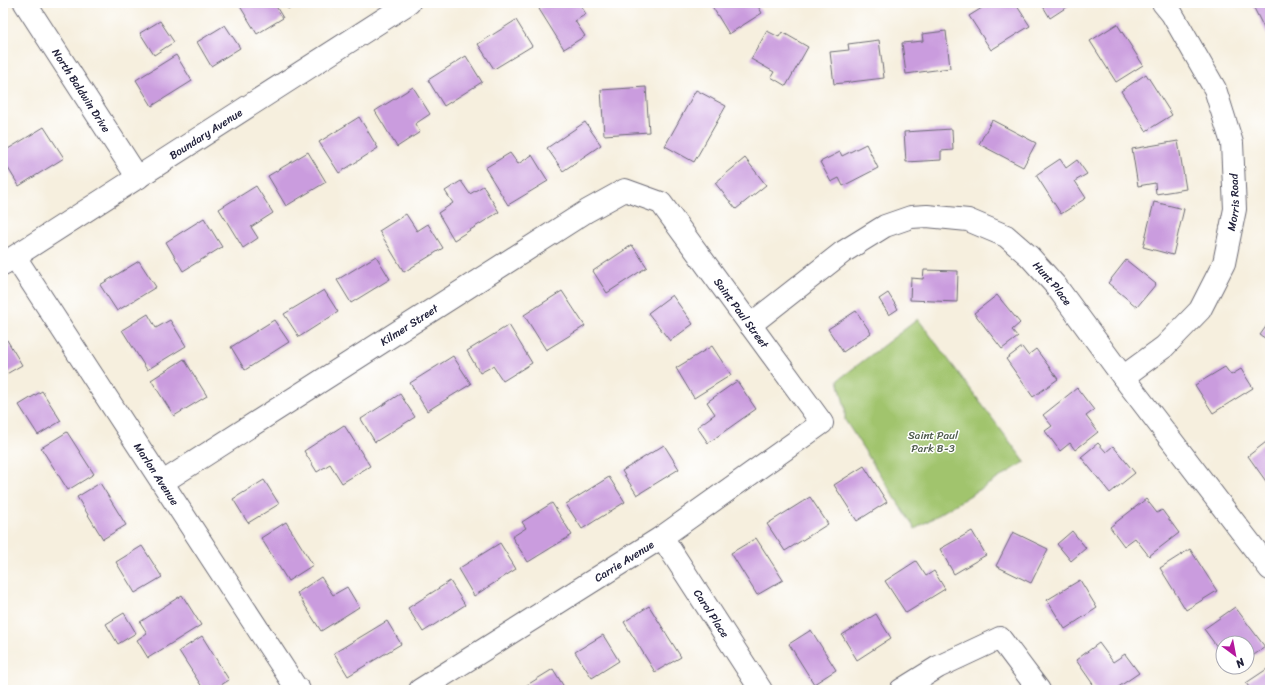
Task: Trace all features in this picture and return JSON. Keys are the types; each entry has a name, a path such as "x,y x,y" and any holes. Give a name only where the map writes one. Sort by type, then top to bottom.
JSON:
{"street":[{"name":"North Baldwin Drive","path":"24,3 138,178"},
{"name":"Boundary Avenue","path":"9,260 410,3"},
{"name":"Morris Road","path":"1123,377 1164,347 1200,310 1224,263 1235,209 1232,143 1215,89 1172,14 1162,3"},
{"name":"Kilmer Street","path":"162,482 587,210 625,190 661,203"},
{"name":"Saint Paul Street","path":"661,203 822,423"},
{"name":"Hunt Place","path":"750,325 843,252 885,226 911,218 927,216 968,220 1006,236 1029,256 1056,286 1123,377 1270,569"},
{"name":"Marlon Avenue","path":"9,260 162,482 299,690"},
{"name":"Carrie Avenue","path":"420,690 662,537 822,423"},
{"name":"Carol Place","path":"662,537 761,690"},
{"path":"901,690 938,667 1000,638 1039,690"}],"green space":[{"name":"Saint Paul Park B-3","path":"918,319 1025,462 915,529 845,420 845,408 838,380"}],"building":[{"path":"238,3 274,3 283,18 257,34"},
{"path":"284,3 297,3 288,9"},
{"path":"548,3 579,3 586,14 575,21 585,36 564,49 539,9"},
{"path":"710,3 756,3 762,13 729,34"},
{"path":"990,3 1015,3 1030,26 991,50 969,16"},
{"path":"1041,3 1073,3 1050,18"},
{"path":"1258,3 1270,3 1270,40 1253,6"},
{"path":"516,20 532,46 494,69 478,44"},
{"path":"160,21 174,42 154,55 140,33"},
{"path":"1117,24 1143,65 1116,82 1090,41"},
{"path":"225,25 240,48 211,66 197,42"},
{"path":"767,31 779,37 782,32 808,47 786,86 771,77 774,72 751,59"},
{"path":"946,31 950,68 906,74 902,43 923,41 922,34"},
{"path":"879,40 884,78 834,84 830,52 849,50 848,44"},
{"path":"176,55 192,81 152,106 136,80"},
{"path":"466,56 482,82 444,106 428,80"},
{"path":"3,71 7,77 3,79"},
{"path":"1146,74 1172,115 1146,131 1121,91"},
{"path":"413,87 430,114 415,124 420,132 397,147 375,111"},
{"path":"646,87 649,132 604,135 601,90"},
{"path":"696,90 726,106 694,162 665,146"},
{"path":"359,117 378,148 339,173 319,142"},
{"path":"992,120 1036,143 1023,167 979,144"},
{"path":"585,122 601,145 563,171 547,148"},
{"path":"44,127 64,158 19,186 3,160 3,152"},
{"path":"952,129 953,150 941,151 941,160 906,162 904,132"},
{"path":"1178,141 1186,189 1156,194 1155,183 1138,186 1132,149"},
{"path":"866,144 878,168 843,186 839,178 831,182 820,162 840,152 842,156"},
{"path":"308,152 326,182 286,206 268,176"},
{"path":"510,153 518,164 532,155 548,181 508,205 485,168"},
{"path":"745,158 766,185 736,209 715,183"},
{"path":"1060,159 1066,168 1077,160 1087,174 1075,181 1086,198 1061,214 1036,175"},
{"path":"461,181 470,194 483,186 499,212 454,240 438,213 453,203 445,191"},
{"path":"256,186 273,213 251,227 258,238 243,248 219,209"},
{"path":"1154,202 1184,209 1173,255 1143,247"},
{"path":"406,214 417,231 428,224 443,248 404,272 379,231"},
{"path":"204,218 222,247 183,271 166,242"},
{"path":"632,245 647,267 607,293 593,271"},
{"path":"376,256 390,279 351,303 337,280"},
{"path":"1126,260 1156,284 1137,307 1108,283"},
{"path":"139,261 156,287 117,311 100,285"},
{"path":"924,270 958,271 957,302 910,300 911,278 923,279"},
{"path":"324,290 338,312 299,337 284,314"},
{"path":"562,291 585,326 546,350 524,315"},
{"path":"888,293 898,309 889,315 879,299"},
{"path":"672,295 693,324 670,341 648,313"},
{"path":"997,295 1020,323 1012,330 1018,337 1002,349 974,313"},
{"path":"856,311 871,333 843,352 828,329"},
{"path":"148,314 156,328 170,320 186,346 147,370 122,330"},
{"path":"274,320 289,342 245,370 231,347"},
{"path":"1270,321 1270,341 1260,335"},
{"path":"509,325 532,363 503,381 493,366 480,373 467,351"},
{"path":"7,340 22,365 3,376 3,343"},
{"path":"712,346 731,375 694,398 676,368"},
{"path":"1022,347 1028,355 1036,349 1058,379 1033,397 1006,359"},
{"path":"453,356 471,384 427,411 410,383"},
{"path":"184,359 207,396 174,416 151,380"},
{"path":"1225,367 1231,375 1241,369 1253,388 1213,413 1195,385"},
{"path":"737,381 756,409 708,443 697,427 715,414 707,402"},
{"path":"1077,388 1094,410 1086,416 1098,432 1075,450 1070,443 1060,451 1045,431 1052,426 1043,415"},
{"path":"42,391 61,421 38,435 19,405"},
{"path":"400,394 415,417 375,442 361,419"},
{"path":"344,425 370,466 342,483 330,464 317,472 304,451"},
{"path":"67,432 94,474 68,490 41,448"},
{"path":"1270,439 1270,487 1248,456"},
{"path":"1098,443 1106,452 1113,446 1135,473 1110,493 1081,457"},
{"path":"664,445 679,469 637,495 622,471"},
{"path":"864,466 887,502 857,521 834,485"},
{"path":"609,477 625,502 582,529 566,504"},
{"path":"264,480 279,504 248,523 233,499"},
{"path":"100,483 126,525 103,539 77,497"},
{"path":"810,497 828,524 785,551 767,524"},
{"path":"1146,499 1157,513 1162,510 1179,533 1149,556 1135,538 1124,546 1110,527"},
{"path":"552,503 572,535 528,562 512,537 526,528 522,522"},
{"path":"286,522 313,565 288,581 261,538"},
{"path":"972,531 986,555 954,574 940,549"},
{"path":"1072,531 1086,548 1071,561 1057,544"},
{"path":"1013,532 1048,549 1031,583 996,566"},
{"path":"756,538 783,580 757,595 731,553"},
{"path":"500,543 516,569 474,596 458,569"},
{"path":"142,546 162,577 135,593 116,562"},
{"path":"1190,549 1217,591 1186,610 1160,568"},
{"path":"916,561 926,576 934,571 945,589 906,613 885,581"},
{"path":"321,577 333,595 347,587 359,607 321,631 297,593"},
{"path":"1080,580 1097,608 1065,629 1047,600"},
{"path":"450,581 465,605 423,632 408,608"},
{"path":"182,595 201,625 148,658 137,640 147,633 140,622"},
{"path":"649,606 681,657 655,672 624,622"},
{"path":"1235,607 1265,647 1255,654 1255,635 1215,635 1215,644 1204,629"},
{"path":"124,613 136,633 118,644 106,624"},
{"path":"876,614 891,638 857,660 842,635"},
{"path":"387,621 401,644 348,676 334,653"},
{"path":"811,630 836,670 814,684 789,644"},
{"path":"603,635 619,661 592,678 575,652"},
{"path":"202,636 229,680 213,690 204,690 179,651"},
{"path":"1099,643 1113,662 1125,654 1139,673 1114,690 1097,690 1076,660"},
{"path":"1270,667 1270,690 1251,690 1246,683"},
{"path":"553,669 566,690 519,690"}]}
